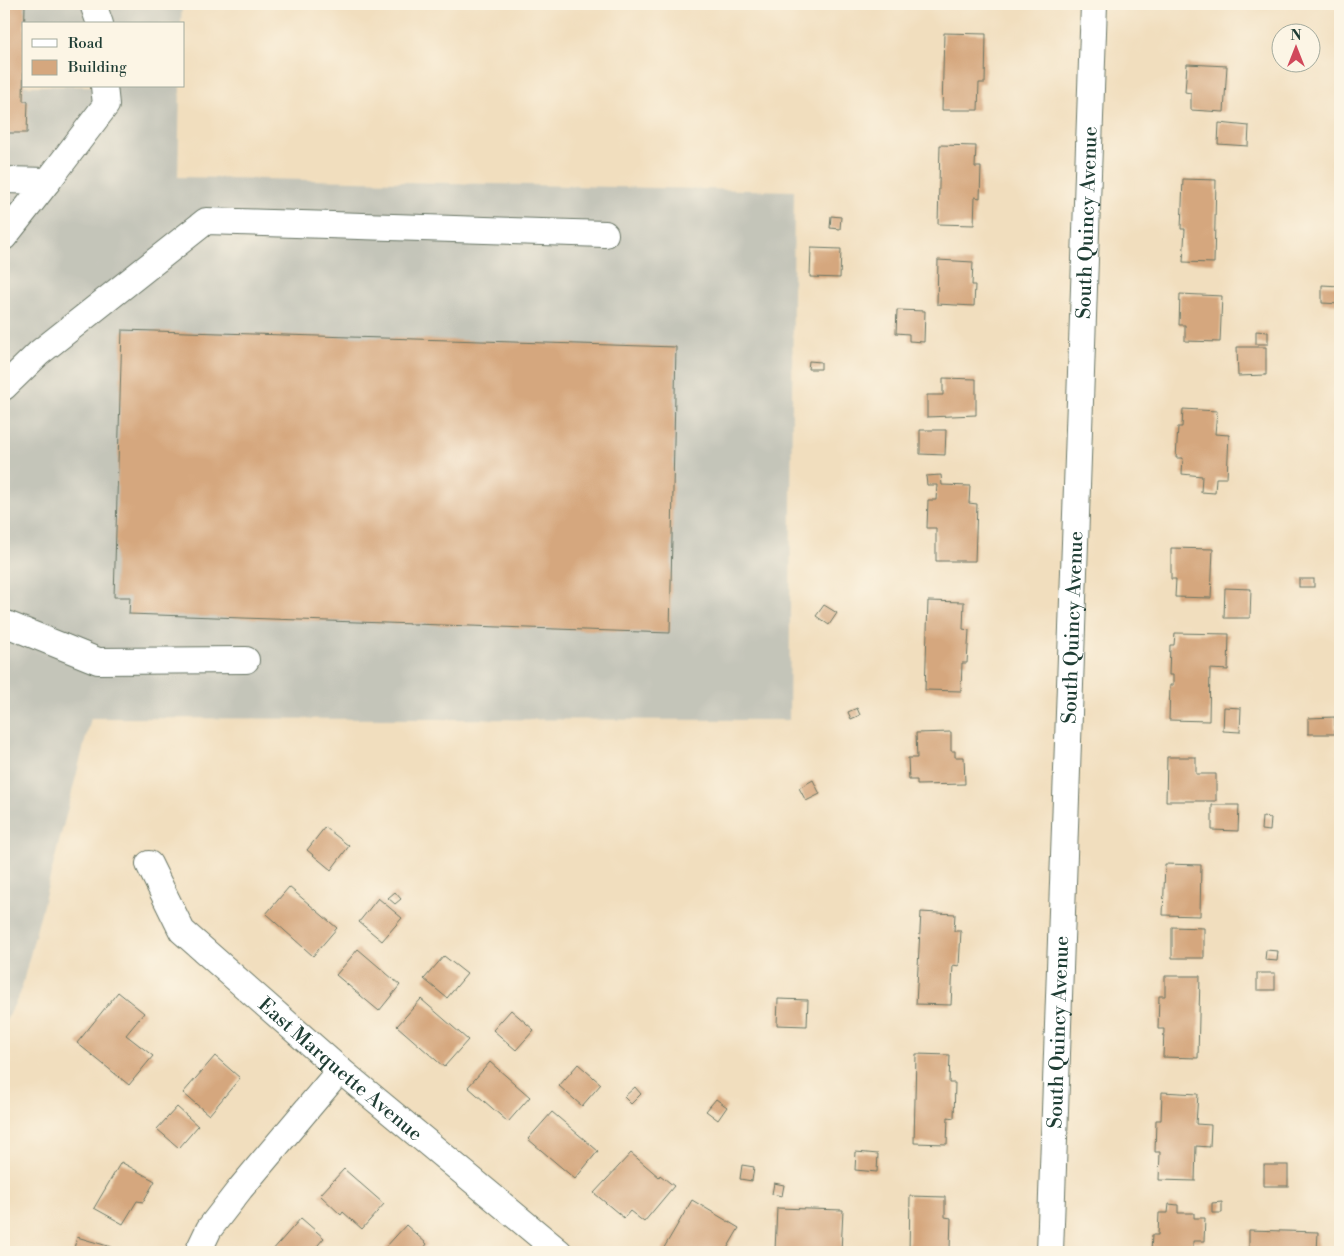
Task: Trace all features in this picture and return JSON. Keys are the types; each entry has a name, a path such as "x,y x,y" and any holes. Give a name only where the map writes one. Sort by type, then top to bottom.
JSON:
{"street":[{"path":"93,4 100,22"},
{"name":"South Quincy Avenue","path":"1050,1252 1094,4"},
{"path":"4,237 106,105 104,88"},
{"path":"4,180 48,181"},
{"path":"4,387 39,353 206,221 605,234"},
{"path":"4,623 98,661 246,660"},
{"name":"East Marquette Avenue","path":"149,864 182,931 340,1070 559,1252"},
{"path":"198,1252 209,1229 240,1189 340,1070"}],"shaded area":[{"path":"4,4 182,4 181,22 22,22 22,88 180,88 178,177 794,191 789,720 91,718 20,994 4,1024"}],"building":[{"path":"4,4 25,4 25,22 22,22 22,88 23,101 28,101 27,133 4,133"},
{"path":"944,33 986,34 985,83 979,83 978,110 942,110"},
{"path":"1187,64 1227,66 1224,112 1191,110 1191,93 1185,92"},
{"path":"1219,123 1249,126 1248,146 1218,144"},
{"path":"940,145 976,146 975,167 981,167 980,198 975,197 974,225 938,224"},
{"path":"1183,179 1216,180 1214,263 1183,262 1185,229 1181,229"},
{"path":"831,216 841,217 840,229 830,228"},
{"path":"811,248 841,249 840,278 810,277"},
{"path":"938,260 973,262 972,285 975,285 974,306 937,304"},
{"path":"1322,285 1340,286 1340,304 1322,303"},
{"path":"1180,294 1222,296 1220,342 1185,341 1185,325 1179,325"},
{"path":"897,310 925,311 924,342 909,341 909,334 896,333"},
{"path":"122,330 676,347 670,633 129,614 130,597 114,597"},
{"path":"1256,331 1268,332 1268,344 1256,344"},
{"path":"1237,347 1266,347 1266,375 1238,376"},
{"path":"809,361 821,362 821,369 808,369"},
{"path":"943,378 976,379 976,415 927,417 927,395 943,395"},
{"path":"1183,409 1217,411 1215,434 1229,435 1227,478 1216,478 1215,493 1201,492 1202,476 1182,474 1183,458 1176,458 1178,427 1182,427"},
{"path":"920,430 946,430 945,455 920,454"},
{"path":"941,475 942,485 970,486 969,503 977,504 975,561 936,561 936,528 927,528 928,500 936,500 937,485 927,485 926,476"},
{"path":"1171,548 1213,549 1211,598 1175,597 1176,579 1171,579"},
{"path":"1299,579 1314,579 1314,587 1299,587"},
{"path":"1225,588 1251,589 1250,618 1224,618"},
{"path":"928,601 964,602 963,629 969,630 967,663 962,663 961,691 925,690"},
{"path":"824,605 837,613 829,625 816,616"},
{"path":"1175,633 1229,634 1228,670 1210,669 1209,721 1169,720 1170,685 1173,685 1173,675 1169,675 1170,645 1174,645"},
{"path":"1224,707 1241,708 1240,732 1223,731"},
{"path":"857,708 860,715 851,719 848,712"},
{"path":"1335,717 1335,734 1308,734 1308,718"},
{"path":"951,732 951,751 955,751 955,757 964,757 965,784 917,785 917,780 909,780 908,758 917,758 916,733"},
{"path":"1167,757 1196,757 1196,774 1216,774 1216,801 1166,801"},
{"path":"813,780 820,794 806,801 799,788"},
{"path":"1212,805 1239,805 1238,831 1212,830"},
{"path":"1262,817 1271,818 1270,831 1261,830"},
{"path":"325,827 349,846 331,870 307,850"},
{"path":"1165,864 1201,865 1200,916 1163,915"},
{"path":"289,887 337,928 313,956 266,914"},
{"path":"395,892 401,899 395,904 388,898"},
{"path":"378,898 402,918 382,941 359,922"},
{"path":"921,912 955,914 954,931 961,931 959,966 953,965 951,1005 916,1004"},
{"path":"1172,927 1204,928 1204,958 1172,958"},
{"path":"358,949 400,985 379,1011 336,975"},
{"path":"1266,950 1278,951 1277,961 1265,960"},
{"path":"444,956 467,974 447,998 424,979"},
{"path":"1257,973 1275,973 1275,990 1257,990"},
{"path":"1165,976 1200,976 1198,1058 1163,1057 1164,1029 1158,1029 1159,996 1165,996"},
{"path":"118,992 144,1013 126,1035 153,1056 129,1085 77,1043"},
{"path":"421,999 468,1040 444,1067 397,1026"},
{"path":"778,999 808,1000 807,1026 777,1025"},
{"path":"511,1010 534,1030 516,1050 493,1030"},
{"path":"916,1054 950,1055 949,1083 955,1083 954,1118 948,1117 947,1144 914,1143"},
{"path":"215,1056 240,1078 209,1115 183,1093"},
{"path":"490,1062 530,1097 508,1122 468,1087"},
{"path":"578,1064 601,1084 582,1106 559,1086"},
{"path":"635,1087 641,1094 631,1104 624,1097"},
{"path":"1162,1092 1198,1094 1196,1124 1211,1125 1210,1147 1196,1146 1195,1181 1159,1180 1160,1152 1155,1152 1156,1120 1161,1120"},
{"path":"716,1099 727,1107 718,1120 706,1111"},
{"path":"177,1107 198,1126 179,1148 157,1129"},
{"path":"552,1112 598,1151 575,1179 528,1139"},
{"path":"856,1152 878,1154 877,1172 855,1170"},
{"path":"631,1153 659,1177 660,1175 674,1186 644,1222 630,1211 624,1218 594,1193"},
{"path":"121,1162 155,1181 143,1202 137,1201 123,1224 94,1208"},
{"path":"742,1165 754,1167 752,1181 740,1179"},
{"path":"1264,1165 1288,1165 1288,1186 1264,1186"},
{"path":"344,1169 384,1204 362,1229 343,1212 341,1215 320,1195"},
{"path":"774,1183 784,1185 782,1196 772,1194"},
{"path":"910,1196 945,1197 945,1217 951,1218 950,1249 944,1248 944,1252 909,1252"},
{"path":"692,1200 739,1228 725,1252 662,1251"},
{"path":"1222,1202 1222,1213 1212,1213 1212,1203"},
{"path":"1169,1204 1178,1205 1178,1213 1194,1213 1194,1218 1205,1218 1204,1241 1193,1241 1193,1252 1151,1252 1152,1235 1158,1235 1159,1213 1168,1213"},
{"path":"777,1208 843,1210 841,1252 775,1250"},
{"path":"301,1218 324,1238 312,1252 271,1252"},
{"path":"406,1225 427,1244 421,1252 389,1252 385,1248"},
{"path":"1249,1230 1318,1232 1317,1252 1249,1252"},
{"path":"77,1237 118,1249 117,1252 73,1252"}]}
